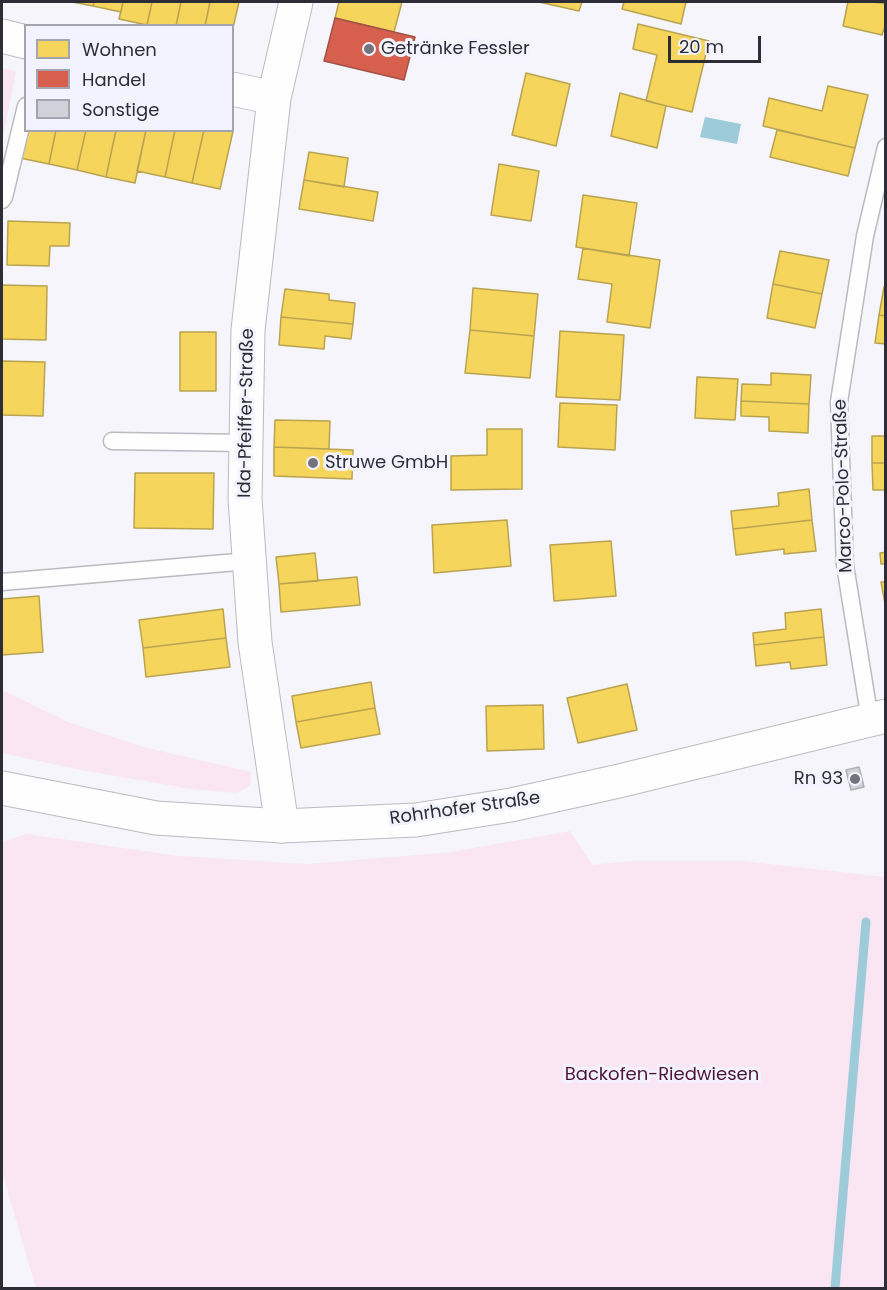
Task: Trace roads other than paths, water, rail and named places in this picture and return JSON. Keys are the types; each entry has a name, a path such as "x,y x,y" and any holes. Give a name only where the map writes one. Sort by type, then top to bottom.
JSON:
{"street":[{"name":"Ida-Pfeiffer-Straße","path":"282,826 255,642 245,499 248,330 274,98 296,2"},
{"path":"2,36 24,42"},
{"path":"234,89 274,98"},
{"name":"Rohrhofer Straße","path":"2,788 156,818 282,826 416,820 511,805 878,718"}],"lane":[{"path":"2,200 24,114"},
{"name":"Marco-Polo-Straße","path":"878,718 845,565 839,402 865,236 885,147"},
{"path":"112,441 246,443"},
{"path":"2,582 249,561"}],"water":[{"path":"705,117 741,124 737,144 700,137"}],"waterway":[{"path":"835,1288 866,922"}],"place":[{"name":"Getränke Fessler","path":"369,49"},
{"name":"Struwe GmbH","path":"313,463"},
{"name":"Rn 93","path":"855,779"}],"park label":[{"name":"Backofen-Riedwiesen","path":"662,1075"}]}
